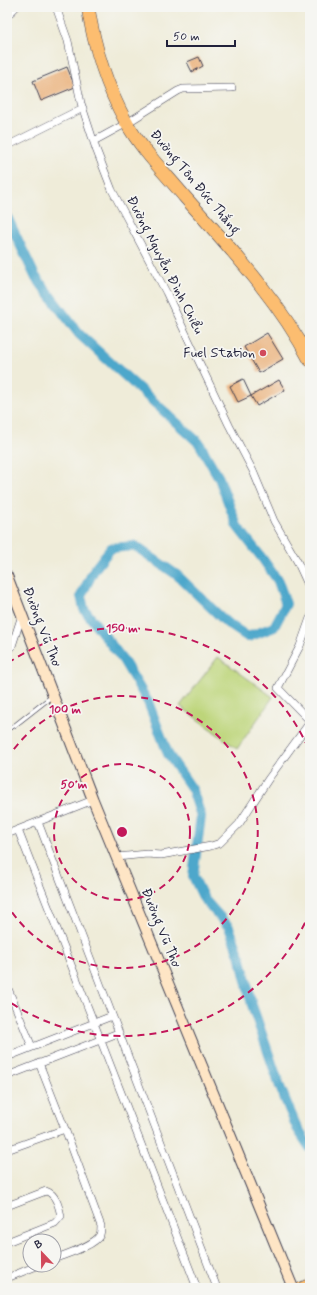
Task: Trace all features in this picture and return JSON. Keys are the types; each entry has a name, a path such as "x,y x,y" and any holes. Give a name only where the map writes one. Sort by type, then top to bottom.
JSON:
{"highway":[{"name":"Đường Tôn Đức Thắng","path":"88,7 100,60 114,97 127,123 147,153 259,284 308,351"}],"main road":[{"name":"Đường Vũ Thơ","path":"7,576 9,585 93,800 293,1288"},
{"path":"301,1288 310,1284"}],"street":[{"path":"7,16 16,7"},
{"name":"Đường Nguyễn Đình Chiểu","path":"56,7 68,41 83,108 112,190 166,292 253,471 274,521 297,561 309,586"},
{"path":"94,141 183,89 232,88"},
{"path":"7,146 83,108"},
{"path":"7,650 12,646 22,615"},
{"path":"117,857 161,854 211,846 220,843 239,824 269,778 310,722 278,688 300,646 310,618"},
{"path":"7,834 93,800"},
{"path":"38,822 217,1288"},
{"path":"18,830 101,1040 196,1288"},
{"path":"7,986 32,1047"},
{"path":"7,1057 112,1016"},
{"path":"7,1076 118,1033"},
{"path":"39,1063 101,1226 101,1234 91,1244 62,1256"},
{"path":"7,1150 65,1129"},
{"path":"7,1206 46,1191 50,1192 54,1197 61,1216 55,1223 7,1242"},
{"path":"7,1278 22,1272"}],"lane":[{"path":"7,729 14,726 53,696"}],"green space":[{"path":"218,657 273,697 237,749 180,706"}],"building":[{"path":"199,57 203,66 192,72 187,62"},
{"path":"67,67 75,87 41,101 33,81"},
{"name":"Fuel Station","path":"267,333 283,359 259,373 244,347"},
{"path":"243,379 251,396 238,402 230,386"},
{"path":"279,380 285,390 257,406 251,396"}],"waterway":[{"path":"7,217 35,276 79,334 199,443 219,478 237,526 278,581 286,604 274,627 248,637 227,623 177,575 135,546 111,548 94,570 81,596 84,609 123,660 148,702 168,754 192,789 201,816 193,876 204,899 229,927 241,960 252,1005 280,1087 297,1128 310,1148"}],"place":[{"name":"Fuel Station","path":"263,353"}]}
